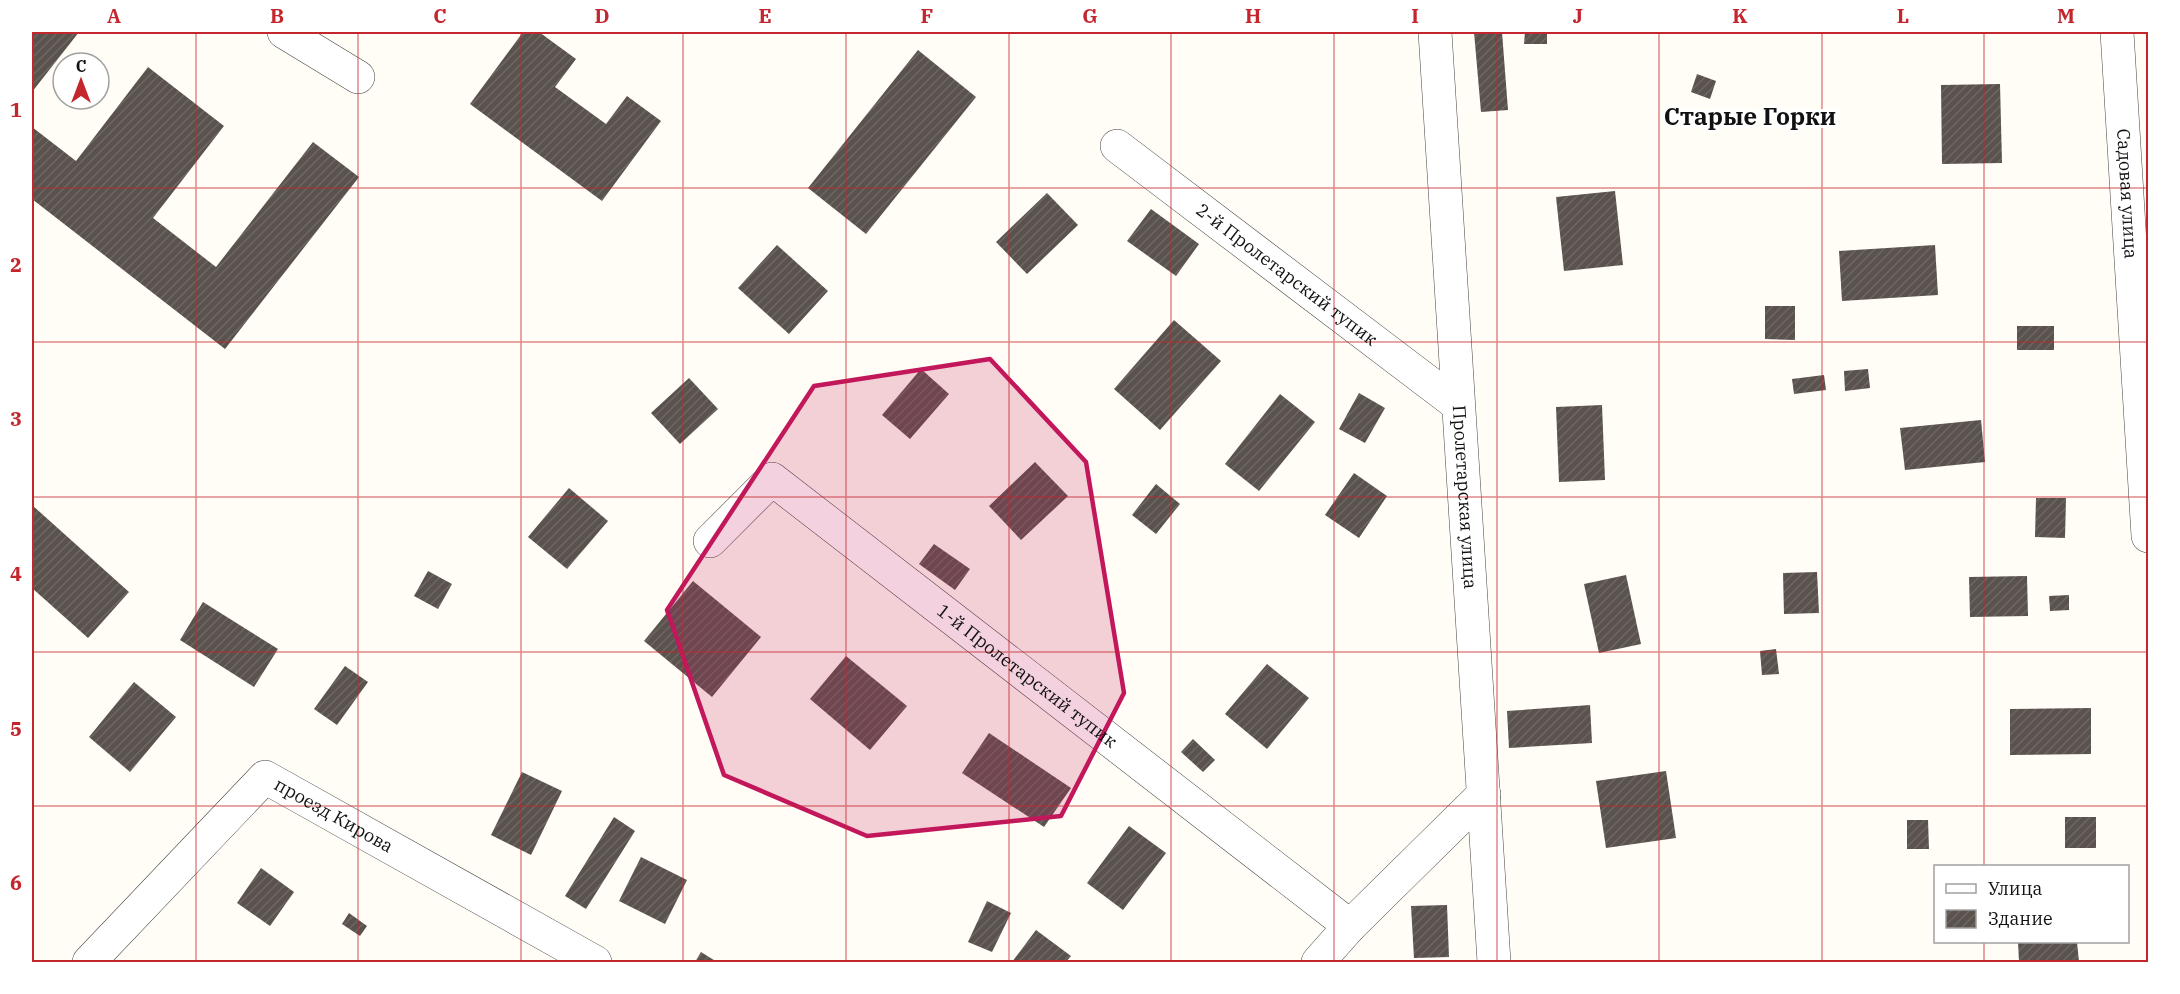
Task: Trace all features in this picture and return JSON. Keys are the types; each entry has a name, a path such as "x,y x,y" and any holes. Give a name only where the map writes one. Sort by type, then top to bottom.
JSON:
{"street":[{"path":"284,32 358,77"},
{"name":"Пролетарская улица","path":"1435,32 1494,963"},
{"name":"Садовая улица","path":"2117,32 2148,536"},
{"name":"2-й Пролетарский тупик","path":"1117,146 1457,404"},
{"name":"1-й Пролетарский тупик","path":"710,541 772,479 1350,926"},
{"name":"проезд Кирова","path":"89,963 266,777 595,963"},
{"path":"1318,963 1350,926 1484,794"}],"highlighted area":[{"path":"990,359 1086,462 1124,693 1061,816 867,836 724,775 667,610 814,386"}],"building":[{"path":"32,32 79,32 64,51 51,51 51,68 32,92"},
{"path":"523,32 539,32 576,59 555,87 606,124 627,96 661,121 602,201 470,104"},
{"path":"1474,32 1502,32 1508,110 1481,112"},
{"path":"1525,32 1547,32 1547,44 1524,44"},
{"path":"918,50 976,97 866,234 808,188"},
{"path":"148,67 224,126 153,218 216,267 313,142 359,177 225,349 32,199 32,127 76,161"},
{"path":"1697,74 1716,81 1710,99 1691,92"},
{"path":"2000,84 2002,163 1942,164 1941,85"},
{"path":"1615,191 1623,265 1564,271 1556,197"},
{"path":"1047,193 1078,225 1027,274 996,242"},
{"path":"1151,209 1199,244 1176,276 1127,241"},
{"path":"777,245 828,291 789,334 738,288"},
{"path":"1935,245 1938,295 1842,301 1839,251"},
{"path":"1765,306 1795,306 1795,340 1765,339"},
{"path":"1174,320 1221,361 1160,430 1114,389"},
{"path":"2017,326 2054,326 2054,350 2017,350"},
{"path":"921,369 949,394 910,439 882,415"},
{"path":"1868,369 1870,388 1845,391 1844,371"},
{"path":"1824,375 1826,390 1794,394 1792,379"},
{"path":"689,378 718,409 680,444 651,413"},
{"path":"1359,393 1385,408 1365,443 1339,429"},
{"path":"1280,394 1315,422 1259,491 1225,464"},
{"path":"1602,405 1605,480 1559,482 1556,407"},
{"path":"1981,420 1985,462 1905,470 1900,428"},
{"path":"1035,462 1068,496 1021,540 989,506"},
{"path":"1354,473 1387,496 1359,538 1325,515"},
{"path":"1156,484 1180,504 1156,534 1132,515"},
{"path":"569,488 608,521 567,569 528,537"},
{"path":"2036,498 2066,498 2065,538 2035,537"},
{"path":"32,505 129,592 88,638 32,588"},
{"path":"934,544 970,569 955,590 919,564"},
{"path":"428,571 452,584 438,609 414,596"},
{"path":"1817,572 1819,613 1784,614 1783,573"},
{"path":"1626,575 1641,644 1599,653 1584,584"},
{"path":"2027,576 2028,616 1970,617 1969,577"},
{"path":"693,581 761,637 712,697 644,641"},
{"path":"2069,595 2069,610 2050,611 2049,596"},
{"path":"203,602 278,649 254,687 180,640"},
{"path":"1776,649 1779,674 1762,675 1760,651"},
{"path":"846,656 907,706 870,750 810,699"},
{"path":"1267,664 1309,698 1267,749 1225,714"},
{"path":"345,666 368,682 337,725 314,709"},
{"path":"134,682 176,717 130,772 89,737"},
{"path":"1590,705 1592,743 1509,748 1507,711"},
{"path":"2091,708 2091,754 2010,755 2010,709"},
{"path":"989,733 1071,788 1044,827 962,773"},
{"path":"1193,739 1215,760 1203,772 1181,752"},
{"path":"1666,771 1676,838 1606,848 1596,781"},
{"path":"522,772 562,791 531,855 491,835"},
{"path":"614,817 635,831 586,909 565,896"},
{"path":"2065,817 2096,817 2096,848 2065,848"},
{"path":"1907,820 1928,820 1929,849 1907,849"},
{"path":"1129,826 1166,853 1123,910 1087,883"},
{"path":"641,857 687,880 665,924 619,901"},
{"path":"261,868 294,892 270,926 237,903"},
{"path":"987,901 1011,913 992,952 968,942"},
{"path":"1447,905 1449,957 1414,958 1411,906"},
{"path":"349,913 367,926 360,936 342,924"},
{"path":"1036,930 1071,956 1066,962 1012,962"},
{"path":"2018,943 2077,943 2079,962 2019,962"},
{"path":"701,952 717,962 695,962"},
{"path":"1585,960 1586,962 1539,962 1539,961"}],"district":[{"name":"Старые Горки","path":"1750,117"}]}
